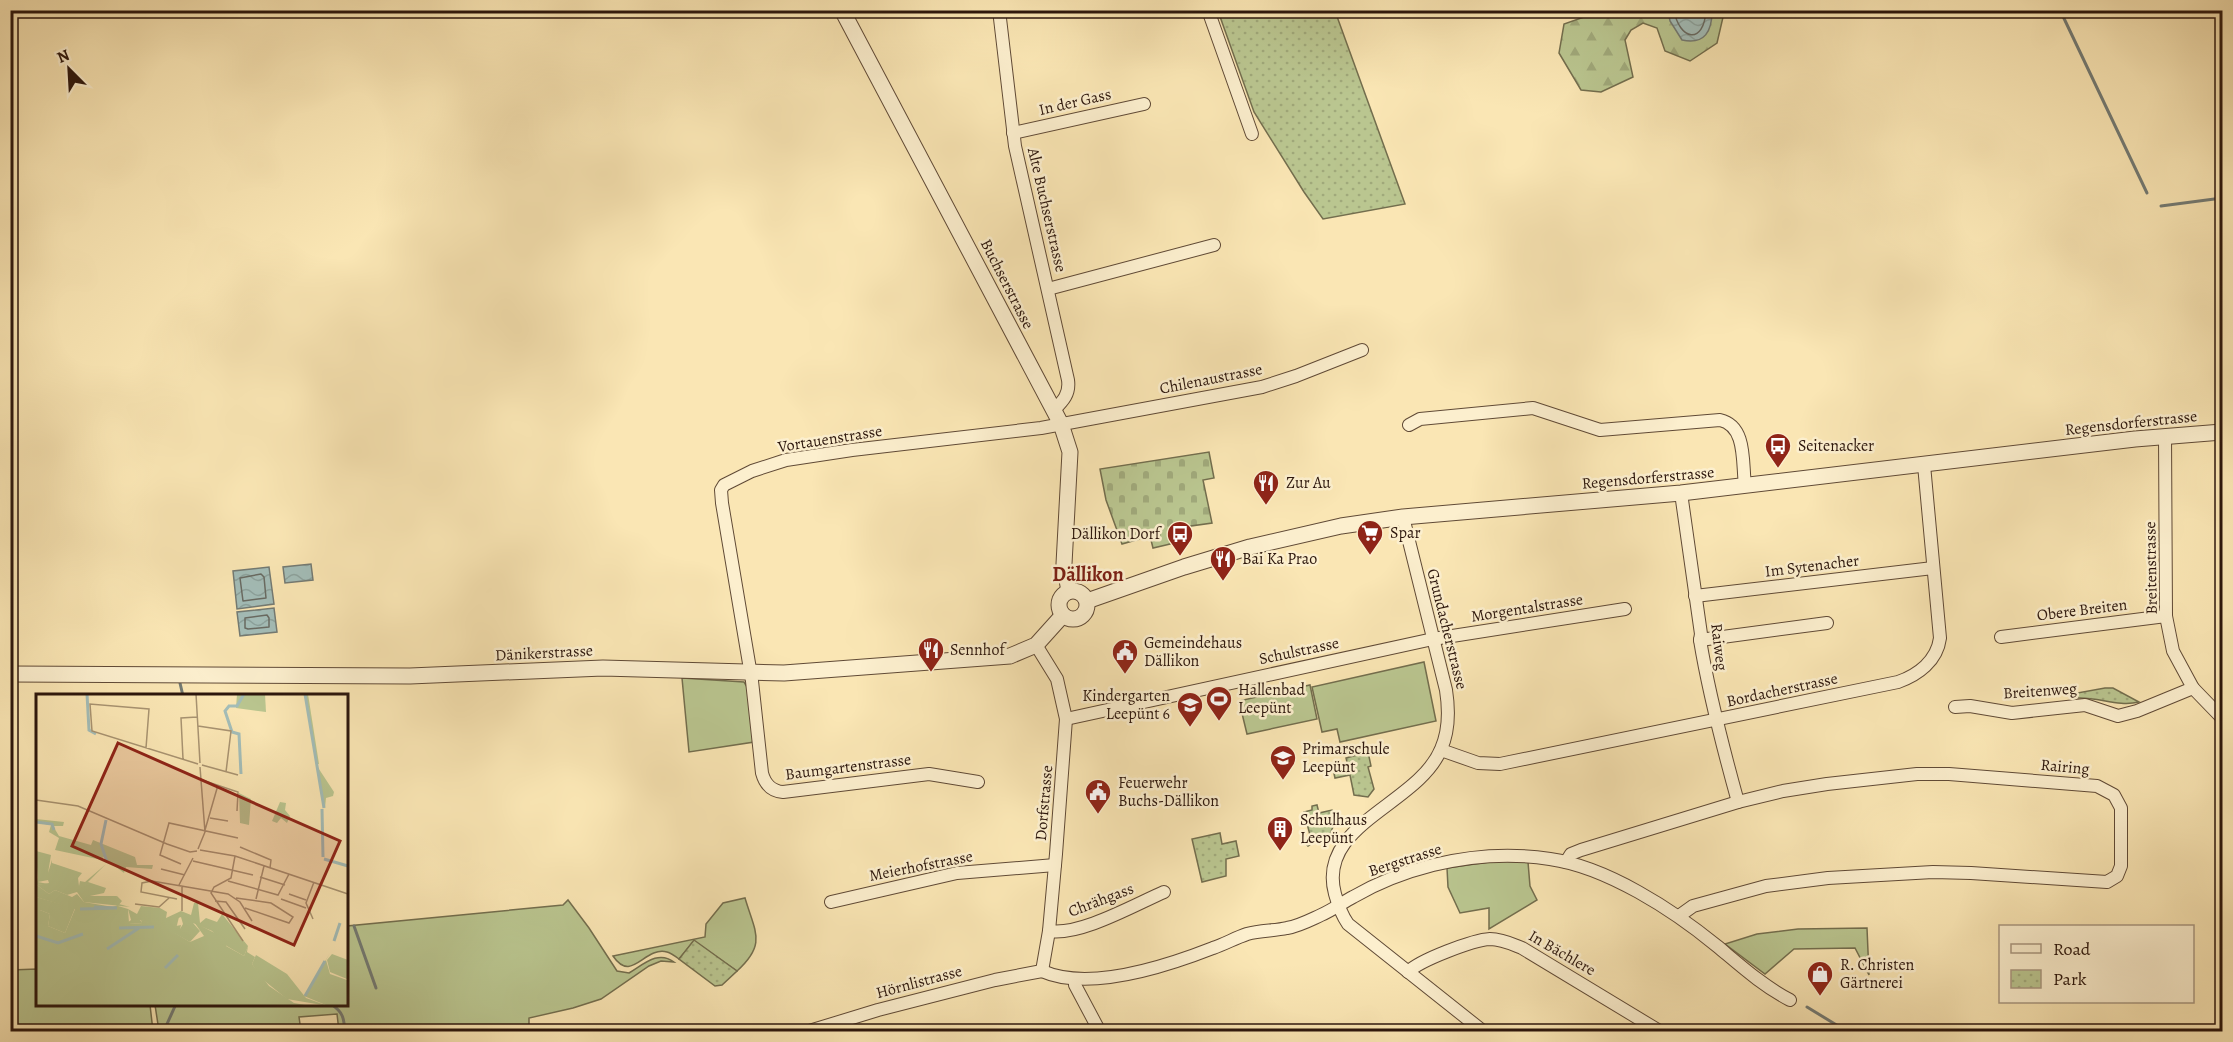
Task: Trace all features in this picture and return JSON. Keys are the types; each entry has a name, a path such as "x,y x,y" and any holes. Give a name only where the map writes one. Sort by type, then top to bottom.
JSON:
{"street":[{"name":"Buchserstrasse","path":"842,10 1061,424 1070,452 1064,554 1064,571 1069,591"},
{"name":"Alte Buchserstrasse","path":"999,10 1013,133 1064,355 1069,388 1064,399 1054,410"},
{"path":"1208,10 1252,134"},
{"name":"In der Gass","path":"1013,133 1144,104"},
{"path":"1048,289 1214,245"},
{"name":"Chilenaustrasse","path":"1061,424 1277,383 1362,350"},
{"path":"1409,425 1420,419 1533,408 1599,430 1720,420 1730,423 1738,432 1745,485"},
{"name":"Vortauenstrasse","path":"750,671 722,503 721,490 724,485 752,471 786,460 1061,424"},
{"name":"Regensdorferstrasse","path":"1087,601 1250,547 1341,526 1403,517 1681,493 2165,436 2223,432"},
{"name":"Breitenstrasse","path":"2165,436 2166,616 2173,651 2193,688 2223,718"},
{"name":"Bordacherstrasse","path":"1441,750 1478,763 1500,764 1715,721 1911,678 1925,667 1939,643 1924,465"},
{"name":"Raiweg","path":"1681,493 1700,640 1715,721 1738,802"},
{"name":"Grundacherstrasse","path":"1403,517 1448,702 1448,716 1441,750 1416,784 1347,838 1338,853 1332,876 1339,906 1348,924 1484,1032"},
{"name":"Im Sytenacher","path":"1695,596 1933,568"},
{"path":"1069,591 1080,592 1087,601 1086,610 1080,617 1071,619 1060,611 1059,601 1069,591"},
{"name":"Morgentalstrasse","path":"1433,639 1625,609"},
{"name":"Dänikerstrasse","path":"10,674 340,677 492,674 603,668 784,673 998,657 1020,653 1036,645 1063,615"},
{"name":"Obere Breiten","path":"2001,637 2166,616"},
{"path":"1700,640 1827,623"},
{"name":"Schulstrasse","path":"1066,719 1433,639"},
{"name":"Dorfstrasse","path":"1036,645 1057,679 1066,719 1055,865 1042,971"},
{"name":"Baumgartenstrasse","path":"750,671 762,773 769,786 777,792 928,774 978,782"},
{"name":"Breitenweg","path":"1955,707 1970,706 2012,713 2085,705 2118,716 2137,711 2193,688"},
{"name":"Rairing","path":"1566,862 1571,854 1576,852 1738,802 1801,788 1917,774 1949,774 2097,786 2114,795 2121,808 2121,866 2117,876 2103,882 1933,872 1795,881 1766,886 1693,906 1679,916"},
{"name":"Bergstrasse","path":"1042,971 1075,979 1110,976 1169,964 1245,934 1292,927 1339,906 1369,889 1433,865 1486,857 1530,857 1566,862 1615,881 1679,916 1757,980 1790,1000"},
{"name":"Meierhofstrasse","path":"831,902 957,873 1055,865"},
{"name":"Chrähgass","path":"1048,931 1064,932 1106,919 1164,892"},
{"name":"In Bächlere","path":"1408,972 1417,964 1473,943 1489,939 1501,940 1522,948 1661,1032"},
{"name":"Hörnlistrasse","path":"806,1032 878,1010 995,980 1042,971"},
{"path":"1075,979 1100,1032"}],"green space":[{"path":"1218,11 1335,11 1405,204 1323,219 1254,112"},
{"path":"1601,11 1724,11 1724,13 1717,43 1690,61 1665,51 1657,28 1643,23 1631,30 1625,40 1633,77 1601,92 1581,90 1559,53 1564,24"},
{"path":"1209,452 1214,478 1203,480 1212,523 1177,528 1179,542 1153,548 1150,536 1122,544 1106,500 1100,469"},
{"path":"1424,662 1436,721 1340,742 1337,729 1322,732 1312,687"},
{"path":"682,678 744,682 749,690 754,742 689,752"},
{"path":"1310,685 1317,719 1247,734 1239,701"},
{"path":"2113,688 2139,702 2124,703 2078,698 2077,693"},
{"path":"1368,752 1371,766 1368,767 1374,789 1368,797 1354,795 1350,775 1335,778 1333,769 1348,766 1346,758"},
{"path":"1317,805 1319,813 1332,810 1336,819 1329,837 1317,836 1316,841 1308,846 1306,844 1310,835 1304,812 1312,810 1312,806"},
{"path":"1220,833 1222,844 1236,841 1239,856 1226,859 1226,876 1202,882 1192,839"},
{"path":"1496,861 1528,862 1530,886 1537,900 1489,929 1489,908 1460,913 1448,887 1447,868"},
{"path":"745,898 756,937 752,953 737,971 694,941 679,959 669,952 659,952 626,966 620,964 613,956 705,937 706,924 723,903"},
{"path":"568,900 617,971 629,973 646,962 662,957 674,962 661,961 649,966 601,999 529,1018 529,1031 339,1031 337,1014 299,1017 301,1031 159,1031 155,1006 348,1006 348,926 563,905"},
{"path":"1867,928 1869,975 1855,948 1794,949 1765,974 1725,944 1757,934 1798,929"},
{"path":"694,940 737,971 722,985 715,986 679,959"},
{"path":"36,969 36,1006 150,1006 153,1031 11,1031 11,970"}],"water":[{"path":"1668,11 1712,11 1711,25 1702,38 1682,40 1670,21"},
{"path":"311,564 313,580 285,583 283,567"},
{"path":"269,567 274,604 237,609 233,571"},
{"path":"274,608 277,632 240,636 237,612"}],"waterway":[{"path":"2060,10 2147,193"},
{"path":"2161,206 2222,198"},
{"path":"180,683 183,694"},
{"path":"354,926 376,988"},
{"path":"2218,1000 2222,992"},
{"path":"167,1032 167,1024 175,1006"},
{"path":"333,1006 342,1016 345,1032"},
{"path":"1807,1007 1848,1032"}],"place":[{"name":"Seitenacker","path":"1778,469"},
{"name":"Zur Au","path":"1266,506"},
{"name":"Spar","path":"1370,556"},
{"name":"Dällikon Dorf","path":"1180,557"},
{"name":"Bai Ka Prao","path":"1223,582"},
{"name":"Sennhof","path":"931,673"},
{"name":"Gemeindehaus Dällikon","path":"1125,675"},
{"name":"Hallenbad Leepünt","path":"1219,722"},
{"name":"Kindergarten Leepünt 6","path":"1190,728"},
{"name":"Primarschule Leepünt","path":"1283,781"},
{"name":"Feuerwehr Buchs-Dällikon","path":"1098,815"},
{"name":"Schulhaus Leepünt","path":"1280,852"},
{"name":"R. Christen Gärtnerei","path":"1820,997"}],"district":[{"name":"Dällikon","path":"1088,574"}]}
